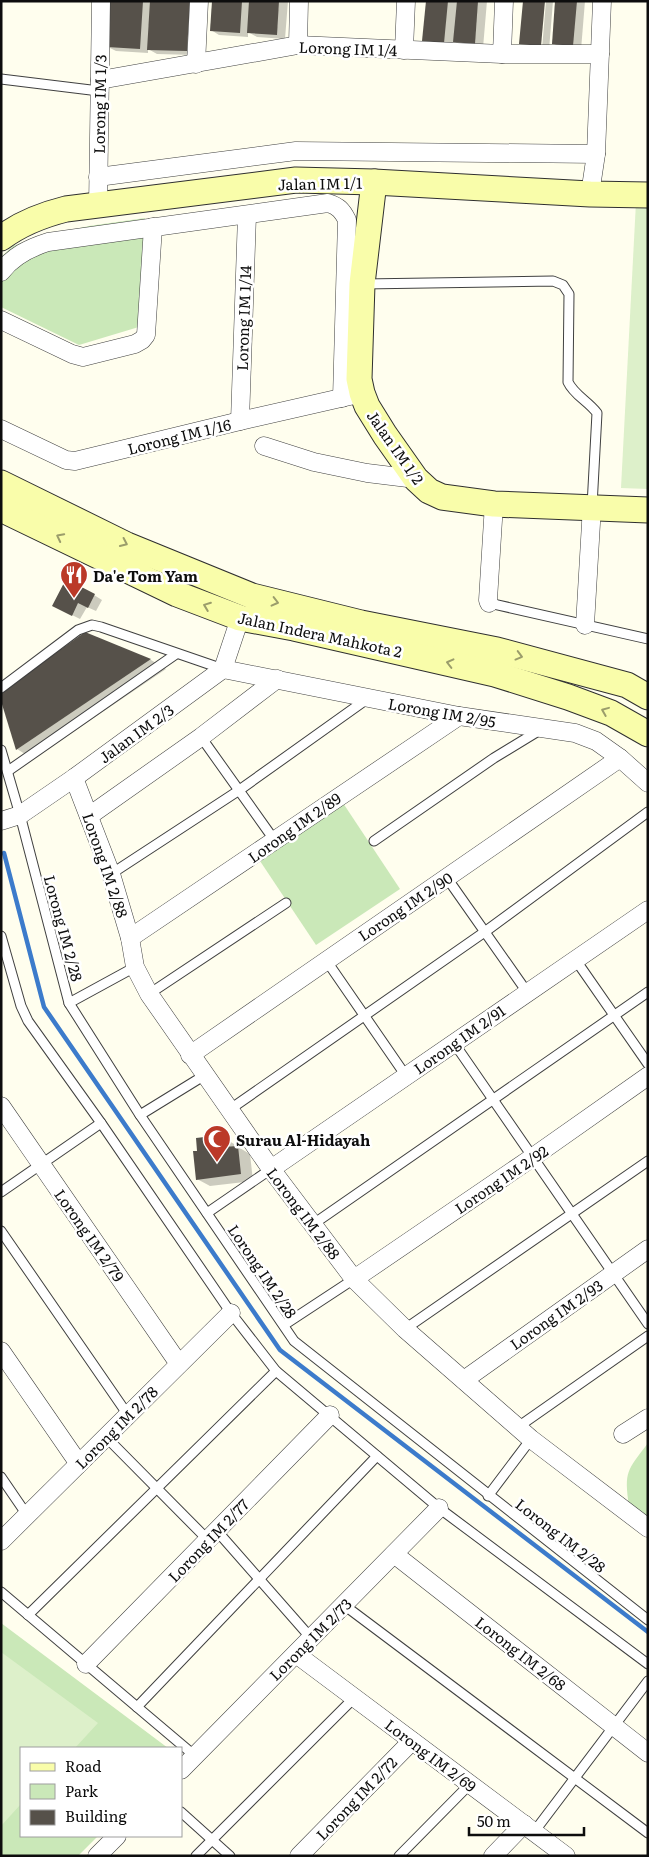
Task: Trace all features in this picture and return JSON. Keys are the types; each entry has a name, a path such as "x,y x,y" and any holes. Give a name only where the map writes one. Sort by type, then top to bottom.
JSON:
{"street":[{"name":"Lorong IM 1/3","path":"98,206 101,1"},
{"path":"196,64 199,1"},
{"path":"298,45 299,1"},
{"path":"404,50 406,1"},
{"path":"502,54 504,1"},
{"path":"590,194 596,154 602,1"},
{"name":"Lorong IM 1/4","path":"99,86 196,64 298,45 502,54 600,54"},
{"name":"Jalan IM 1/1","path":"98,177 296,152 596,154"},
{"name":"Jalan IM 1/1","path":"1,238 16,227 40,216 66,209 296,180 648,195"},
{"name":"Jalan IM 1/2","path":"374,182 362,284 359,380 352,396 367,406 385,436 416,479 429,491 442,497 494,504 592,506 648,510"},
{"path":"1,272 19,254 48,242 328,203 336,206 343,212 347,220 352,396"},
{"name":"Lorong IM 1/14","path":"240,421 246,215"},
{"path":"1,320 83,357 135,344 142,340 146,335 153,227"},
{"name":"Lorong IM 1/16","path":"1,429 66,460 75,461 352,396"},
{"path":"264,446 314,462 367,473 416,479"},
{"name":"Jalan Indera Mahkota 2","path":"1,483 128,545 252,596 361,623 497,650 627,685 648,697"},
{"path":"490,603 488,600 494,504"},
{"path":"585,625 592,506"},
{"name":"Jalan Indera Mahkota 2","path":"1,508 177,594 240,618 294,628 495,674 611,713 648,734"},
{"path":"223,669 240,618"},
{"name":"Lorong IM 2/95","path":"223,669 459,716 575,733 596,741 620,758 648,782"},
{"name":"Jalan IM 2/3","path":"1,821 20,815 223,669"},
{"path":"89,816 201,737 277,679"},
{"name":"Lorong IM 2/89","path":"130,938 459,716"},
{"name":"Lorong IM 2/90","path":"190,1055 620,758"},
{"name":"Lorong IM 2/88","path":"74,778 111,874 130,938 135,967 149,994 270,1169 312,1225 354,1279 405,1329 525,1433 648,1528"},
{"name":"Lorong IM 2/91","path":"270,1169 648,910"},
{"name":"Lorong IM 2/92","path":"354,1279 534,1157 648,1076"},
{"name":"Lorong IM 2/79","path":"1,1106 179,1364"},
{"name":"Lorong IM 2/93","path":"464,1380 648,1249"},
{"name":"Lorong IM 2/78","path":"1,1541 231,1313"},
{"path":"1,1351 79,1464"},
{"name":"Lorong IM 2/77","path":"86,1664 330,1416"},
{"path":"623,1434 648,1418"},
{"name":"Lorong IM 2/73","path":"182,1769 439,1508"},
{"name":"Lorong IM 2/68","path":"394,1554 648,1753"},
{"name":"Lorong IM 2/69","path":"296,1654 566,1856"},
{"name":"Lorong IM 2/72","path":"299,1856 412,1741"},
{"path":"492,1856 529,1828"},
{"path":"97,1856 116,1837"}],"lane":[{"path":"1,79 99,86"},
{"path":"362,284 553,281 563,284 570,294 568,382 570,388 592,406 597,413 592,506"},
{"path":"490,603 648,640"},
{"path":"1,688 78,630 92,625 223,669"},
{"path":"8,771 176,654"},
{"path":"111,874 238,791 368,698"},
{"path":"374,841 494,758 542,729"},
{"path":"201,737 275,841"},
{"name":"Lorong IM 2/28","path":"1,750 69,1003 140,1115 294,1341 488,1496 648,1620"},
{"path":"229,1110 486,931 648,812"},
{"path":"447,878 527,992"},
{"path":"149,994 286,903"},
{"path":"1,936 21,1006 28,1021 101,1123 231,1313 276,1371 439,1508 648,1664"},
{"path":"575,959 648,1064"},
{"path":"326,960 406,1076"},
{"path":"69,1003 135,967"},
{"path":"312,1225 648,992"},
{"path":"454,1043 648,1324"},
{"path":"140,1115 205,1075"},
{"path":"1,1192 101,1123"},
{"path":"405,1329 648,1161"},
{"path":"207,1213 270,1169"},
{"path":"1,1231 128,1415"},
{"path":"284,1325 354,1279"},
{"path":"488,1496 525,1433 648,1336"},
{"path":"28,1615 276,1371"},
{"path":"106,1437 157,1488 212,1535 259,1579 311,1638"},
{"path":"137,1707 377,1456"},
{"path":"1,1477 28,1515"},
{"path":"1,1592 195,1756"},
{"path":"344,1605 648,1833"},
{"path":"529,1828 575,1778 648,1681"},
{"path":"196,1856 354,1698"},
{"path":"398,1856 470,1784"},
{"path":"182,1813 230,1856"}],"green space":[{"path":"636,202 648,203 648,489 621,488"},
{"path":"145,218 142,326 79,345 1,307 1,257 13,246 34,238 89,226"},
{"path":"343,803 400,889 316,945 260,861"},
{"path":"648,1443 648,1520 629,1506 627,1478 631,1466"},
{"path":"1,1623 167,1747 20,1747 20,1837 97,1837 78,1856 1,1856"},
{"path":"1,1652 98,1723 76,1747 20,1747 20,1805 1,1826"}],"building":[{"path":"110,1 143,1 140,49 107,47"},
{"path":"150,1 190,1 187,51 147,50"},
{"path":"212,1 242,1 240,33 210,31"},
{"path":"249,1 279,1 277,35 247,33"},
{"path":"426,1 448,1 444,43 422,41"},
{"path":"457,1 478,1 475,44 453,42"},
{"path":"523,1 545,1 541,46 519,44"},
{"path":"555,1 577,1 573,46 552,44"},
{"name":"Da'e Tom Yam","path":"66,579 95,594 88,608 78,603 72,616 52,606"},
{"path":"85,632 151,659 16,750 1,701 1,692"},
{"name":"Surau Al-Hidayah","path":"222,1135 223,1147 238,1146 241,1174 196,1180 193,1151 197,1151 196,1138"}],"waterway":[{"path":"4,853 44,1007 280,1350 648,1632"}],"place":[{"name":"Da'e Tom Yam","path":"74,599"},
{"name":"Surau Al-Hidayah","path":"217,1163"}]}
